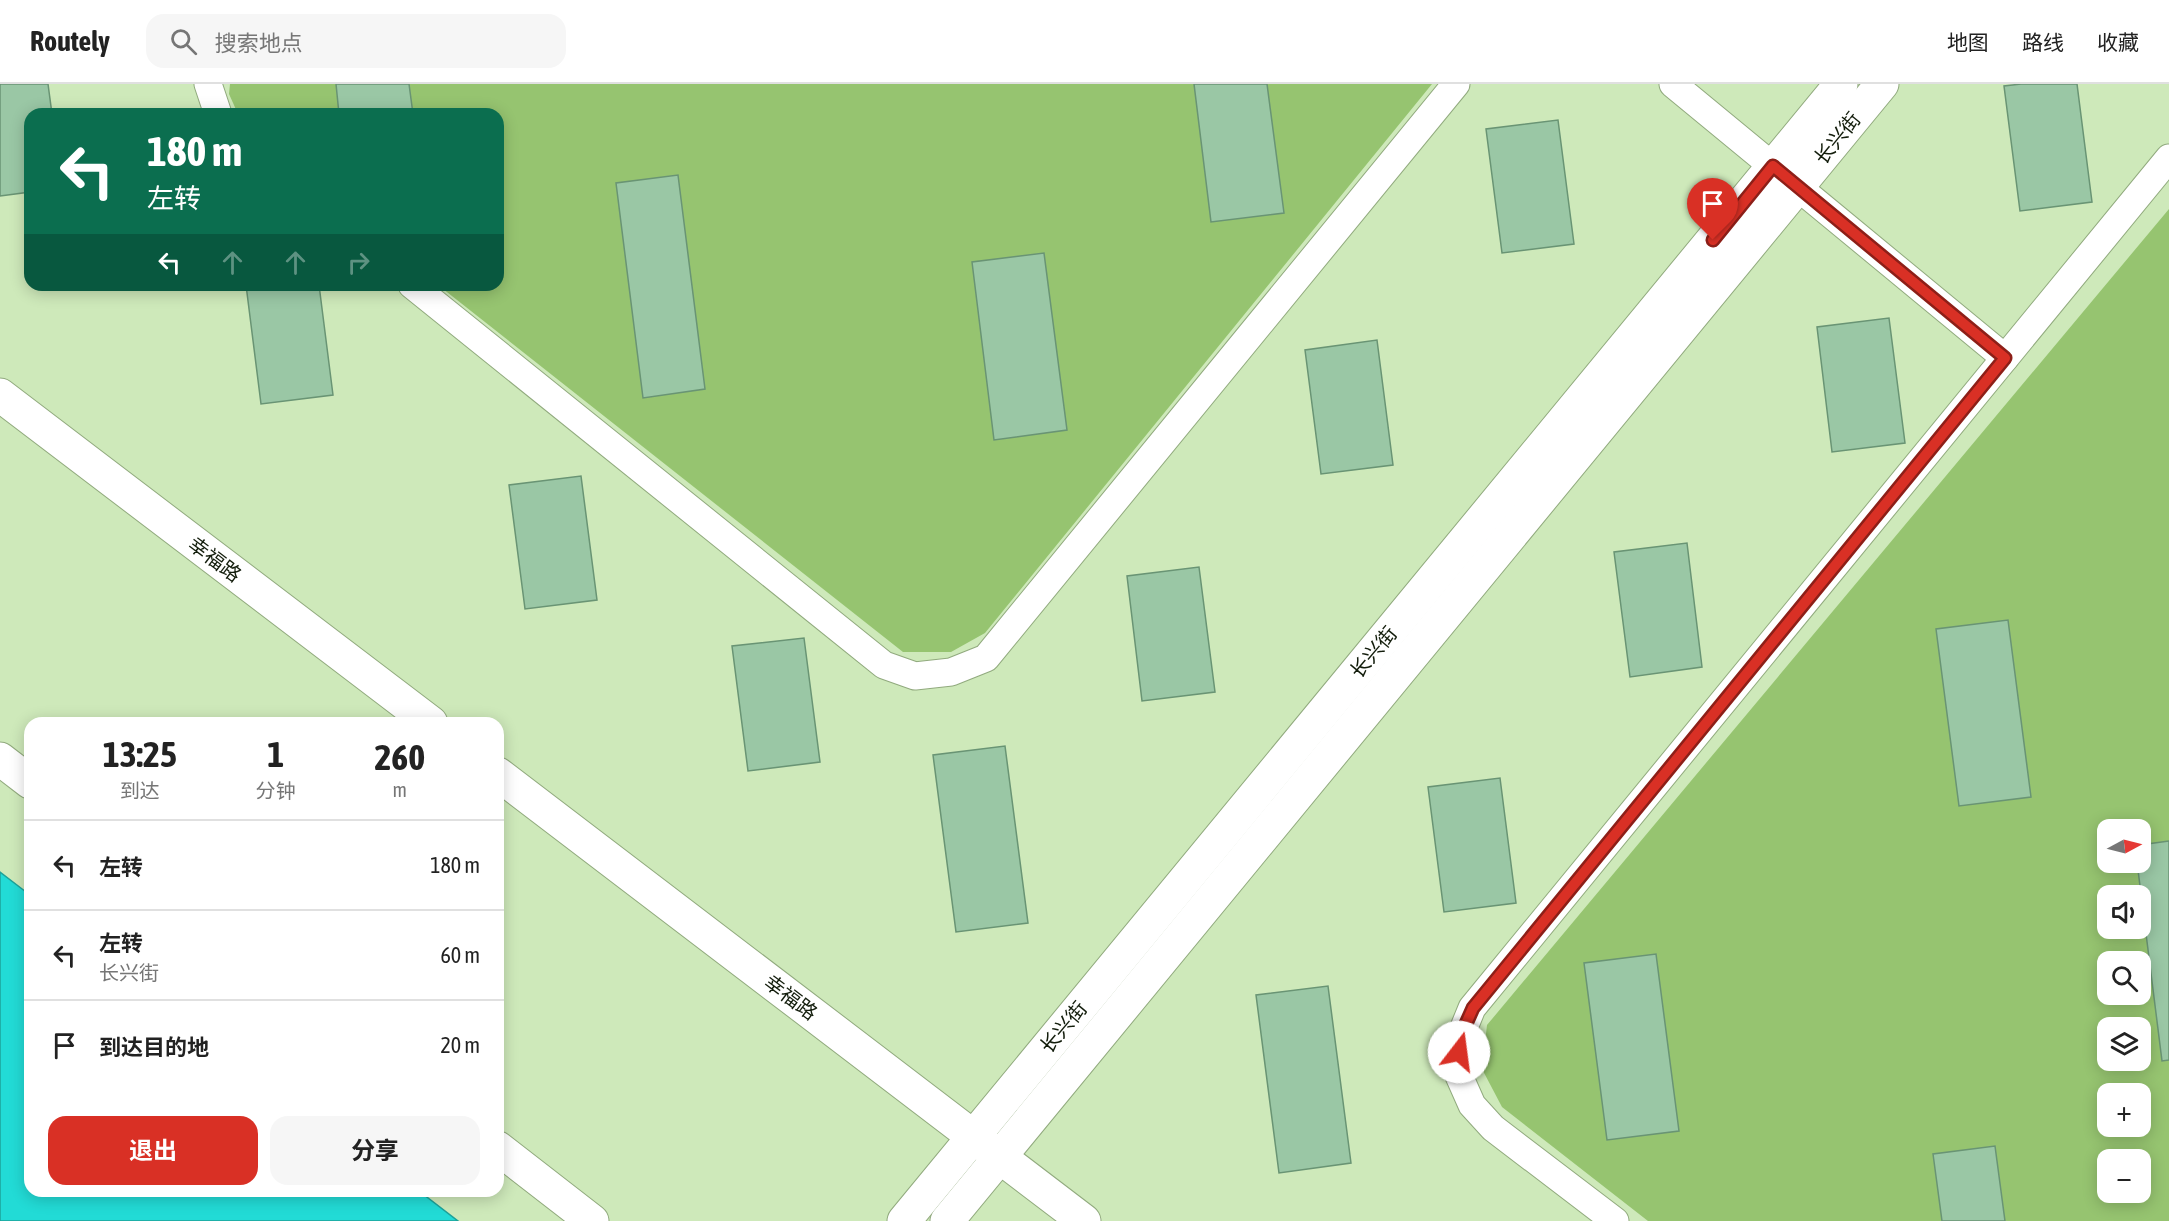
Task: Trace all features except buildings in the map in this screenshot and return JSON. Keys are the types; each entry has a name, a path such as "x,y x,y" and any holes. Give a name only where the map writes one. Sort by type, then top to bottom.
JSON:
{"street":[{"path":"208,84 216,108"},
{"path":"419,291 884,665 915,676 951,672 986,658 1456,84"},
{"path":"1673,84 2005,358"},
{"name":"长兴街","path":"947,1221 1785,176 1841,84"},
{"name":"长兴街","path":"904,1221 1785,176 1882,84"},
{"path":"1615,1221 1493,1128 1472,1105 1456,1069 1461,1035 1473,1008 2169,158"},
{"name":"幸福路","path":"0,395 423,717"},
{"path":"0,759 24,777"},
{"name":"幸福路","path":"504,779 1084,1221"},
{"path":"504,1153 592,1221"}],"green space":[{"path":"230,84 1432,84 985,633 951,652 903,652 446,291 504,291 504,108 235,108 229,94"},
{"path":"2169,209 2169,1221 1648,1221 1502,1107 1482,1069 1487,1025"}],"water":[{"path":"0,872 24,890 24,1197 427,1197 458,1221 0,1221"}],"route":[{"path":"1459,1052 1461,1035 1473,1008 2005,358 1773,166 1713,240"}]}
